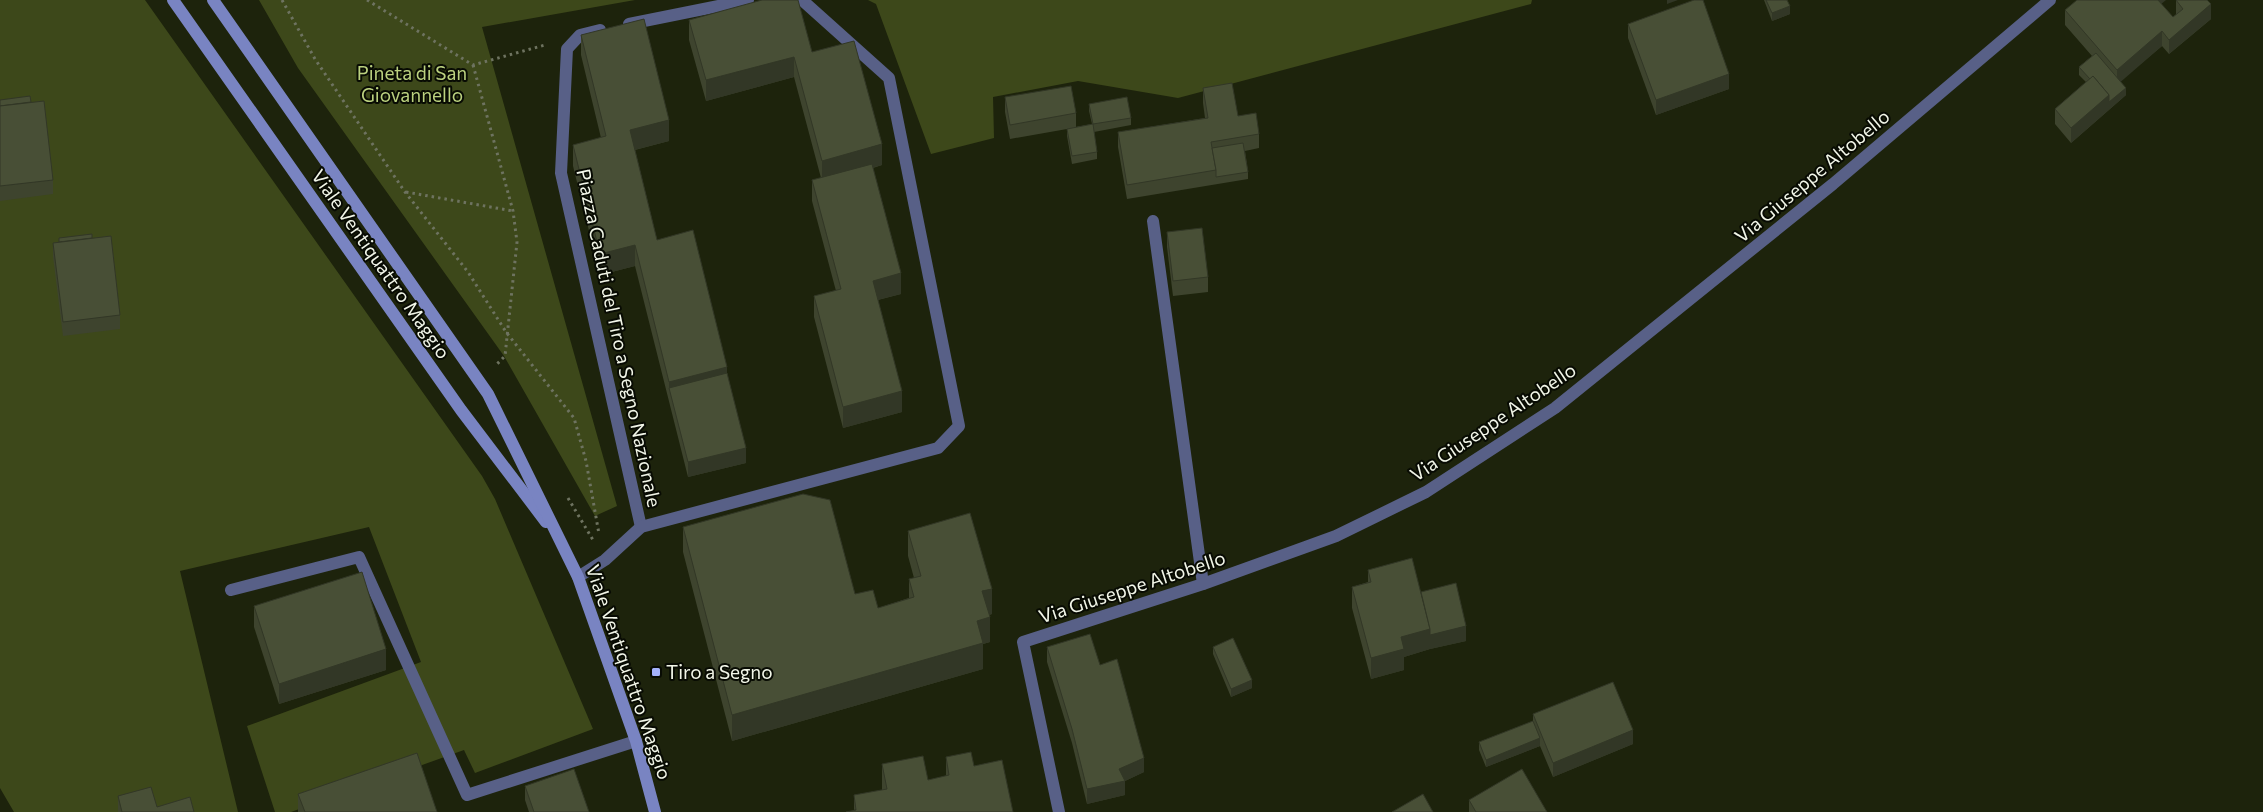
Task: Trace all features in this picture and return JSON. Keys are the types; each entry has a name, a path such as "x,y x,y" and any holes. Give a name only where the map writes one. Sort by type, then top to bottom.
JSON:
{"main road":[{"name":"Viale Ventiquattro Maggio","path":"173,0 461,410 564,546"},
{"name":"Viale Ventiquattro Maggio","path":"213,0 488,394 578,576 636,741 655,812"}],"street":[{"path":"580,35 748,0"},
{"name":"Piazza Caduti del Tiro a Segno Nazionale","path":"578,576 605,560 641,527 938,448 959,426 889,78 802,0"},
{"name":"Via Giuseppe Altobello","path":"1059,812 1023,642 1203,584 1336,536 1426,492 1555,408 1833,184 2050,0"},
{"name":"Piazza Caduti del Tiro a Segno Nazionale","path":"580,35 567,49 561,173 641,527"},
{"path":"1153,221 1203,584"},
{"path":"231,590 359,557 467,795 636,741"}],"path":[{"path":"282,0 315,59 406,192 468,272 506,332 574,418 586,461 595,516 605,560"},
{"path":"367,0 473,65 513,211 517,242 504,356 496,366"},
{"path":"473,65 580,35"},
{"path":"406,192 513,211"}],"green space":[{"path":"0,0 145,0 482,476 495,499 593,729 475,773 464,750 291,812 275,812 247,726 421,662 369,527 180,571 238,812 14,812 0,788"},
{"name":"Pineta di San Giovannello","path":"259,0 635,0 482,27 617,506 595,516 504,356 298,68"},
{"path":"868,0 1532,0 1531,4 1178,98 1078,81 993,97 994,138 931,154 876,4"}],"building":[{"path":"762,0 798,0 812,52 854,41 882,144 822,161 794,57 706,80 689,20"},
{"path":"1694,0 1703,0 1729,74 1656,100 1628,24"},
{"path":"1766,0 1787,0 1790,6 1772,13"},
{"path":"2077,0 2158,0 2173,17 2183,9 2176,0 2207,0 2211,4 2169,40 2162,31 2117,70 2065,10"},
{"path":"644,19 669,120 630,130 657,240 693,230 727,367 669,382 635,245 600,254 573,145 606,136 581,35"},
{"path":"2096,53 2126,88 2109,102 2109,95 2093,76 2090,79 2079,67"},
{"path":"2093,76 2109,95 2071,128 2055,109"},
{"path":"1232,83 1238,116 1256,113 1259,134 1211,142 1216,170 1127,185 1118,132 1208,118 1203,88"},
{"path":"1071,86 1076,113 1010,125 1005,97"},
{"path":"30,96 31,102 0,106 0,100"},
{"path":"1127,97 1131,118 1093,124 1089,104"},
{"path":"44,101 53,180 0,186 0,106"},
{"path":"1093,124 1097,152 1072,156 1067,129"},
{"path":"1243,143 1248,172 1216,177 1212,148"},
{"path":"872,164 901,273 873,281 902,391 843,407 814,296 841,289 812,180"},
{"path":"1202,228 1208,277 1173,281 1167,232"},
{"path":"92,234 92,238 59,242 59,238"},
{"path":"111,236 120,315 63,322 53,243"},
{"path":"727,373 746,448 688,462 669,388"},
{"path":"803,494 830,500 855,594 873,590 878,608 914,597 909,579 921,576 908,531 970,513 992,589 982,591 990,617 977,621 983,643 732,715 683,527"},
{"path":"1412,558 1430,629 1401,637 1404,649 1371,658 1352,587 1371,582 1368,570"},
{"path":"362,572 386,649 279,684 254,606"},
{"path":"1456,583 1466,626 1430,635 1421,592"},
{"path":"1090,634 1100,665 1117,659 1144,758 1119,769 1125,781 1087,789 1072,729 1047,647"},
{"path":"1233,638 1252,680 1231,689 1213,647"},
{"path":"1613,682 1633,730 1553,763 1533,714"},
{"path":"1533,721 1540,738 1486,760 1479,742"},
{"path":"971,752 974,766 1002,760 1013,812 846,812 856,810 854,795 887,789 882,764 923,756 928,780 949,775 946,757"},
{"path":"417,753 437,812 305,812 298,794"},
{"path":"574,769 589,812 534,812 525,786"},
{"path":"1522,769 1547,812 1476,812 1469,800"},
{"path":"151,787 157,807 190,797 194,812 122,812 118,796"},
{"path":"1423,794 1433,812 1392,812"}],"place":[{"name":"Tiro a Segno","path":"656,672"}]}
